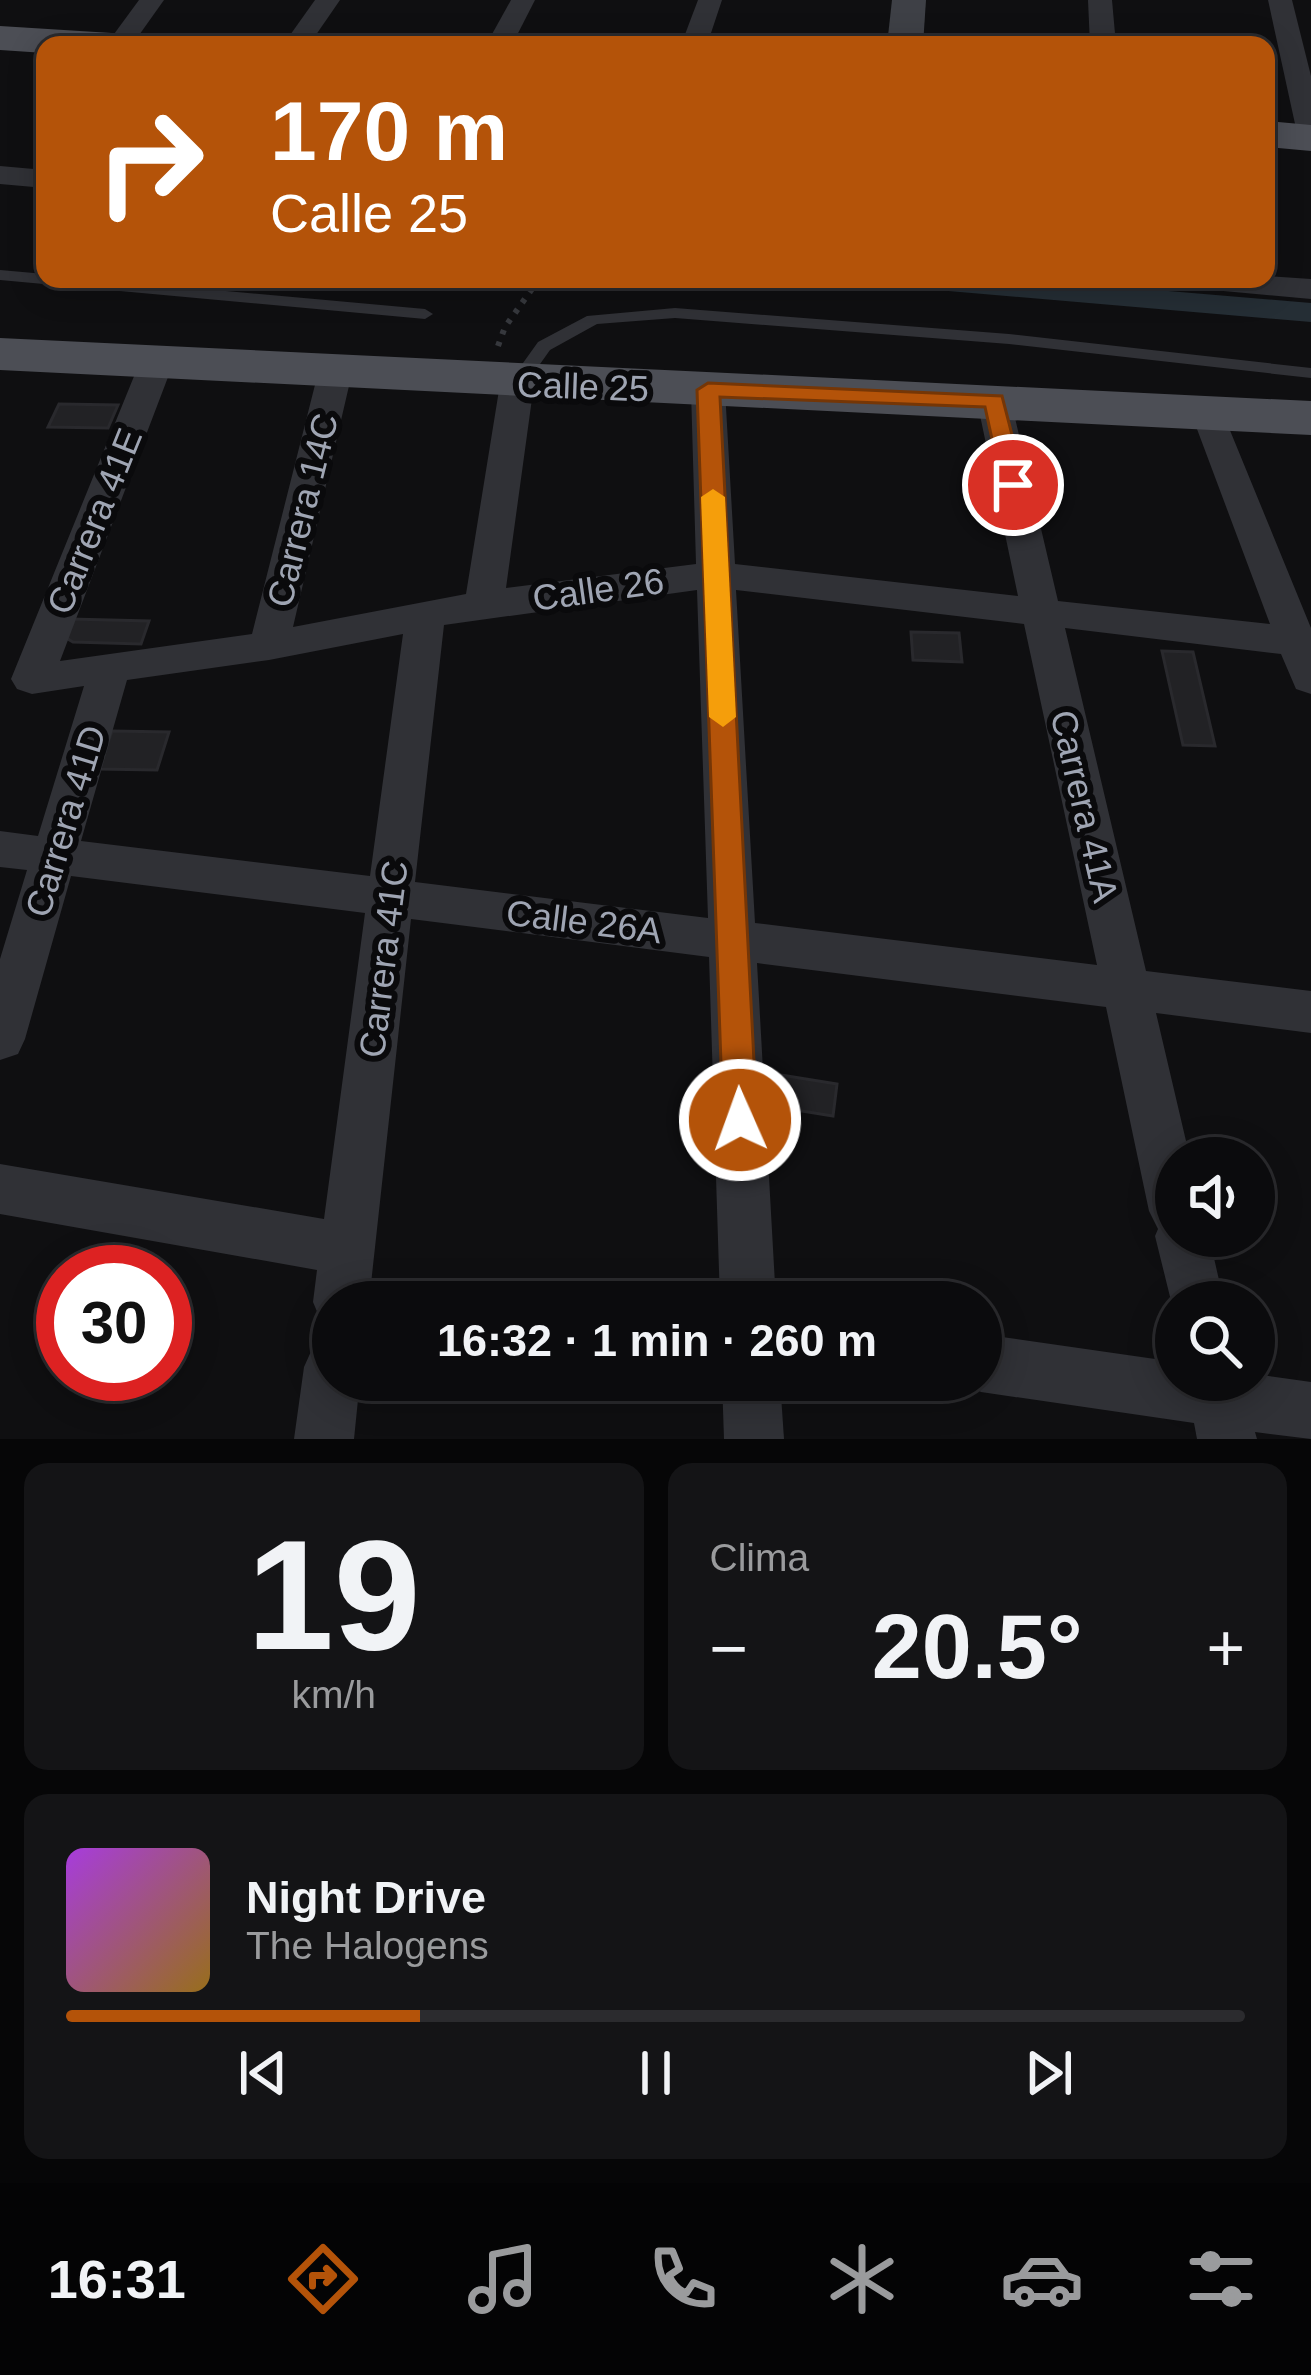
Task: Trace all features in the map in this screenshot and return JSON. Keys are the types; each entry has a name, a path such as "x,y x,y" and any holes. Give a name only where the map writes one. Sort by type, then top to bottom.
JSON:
{"main road":[{"path":"0,38 36,40"},
{"path":"1275,134 1311,135"},
{"name":"Calle 25","path":"0,354 517,384 1311,418"}],"street":[{"path":"122,36 152,0"},
{"path":"302,36 328,0"},
{"path":"505,36 523,0"},
{"path":"697,36 710,0"},
{"path":"906,36 910,0"},
{"path":"1100,0 1102,36"},
{"path":"1280,0 1311,135"},
{"path":"1275,286 1311,289"},
{"name":"Carrera 41E","path":"32,680 156,364"},
{"name":"Carrera 14C","path":"269,646 334,373"},
{"path":"484,604 517,384"},
{"path":"708,390 747,1281"},
{"name":"Carrera 41A","path":"994,401 1159,1137"},
{"path":"1208,413 1304,642 1311,679"},
{"name":"Calle 26","path":"32,680 269,646 484,604 716,575 1304,642"},
{"name":"Carrera 41C","path":"344,1281 425,616"},
{"name":"Carrera 41D","path":"0,1039 109,672"},
{"name":"Calle 26A","path":"0,849 1311,1012"},
{"path":"0,1190 348,1249"},
{"path":"1002,1367 1219,1405 1311,1411"},
{"path":"324,1439 329,1401"},
{"path":"753,1401 754,1439"}],"lane":[{"path":"0,275 36,278"},
{"path":"142,288 425,314"},
{"path":"517,384 544,346 593,319 675,313 1009,339 1311,373"}],"path":[{"path":"505,326 532,288"}],"shaded area":[{"path":"914,288 1133,288 1311,303 1311,322"}],"building":[{"path":"59,404 118,405 108,428 48,427"},
{"path":"69,619 149,621 141,644 73,642 61,635"},
{"path":"911,632 959,633 962,662 913,660"},
{"path":"1162,651 1193,652 1215,746 1183,745"},
{"path":"112,731 169,732 157,770 99,769"},
{"path":"781,1075 837,1084 833,1116 777,1107"}],"slow traffic":[{"path":"713,497 723,717"}],"route":[{"path":"740,1120 708,390 994,401 1013,485"}]}
